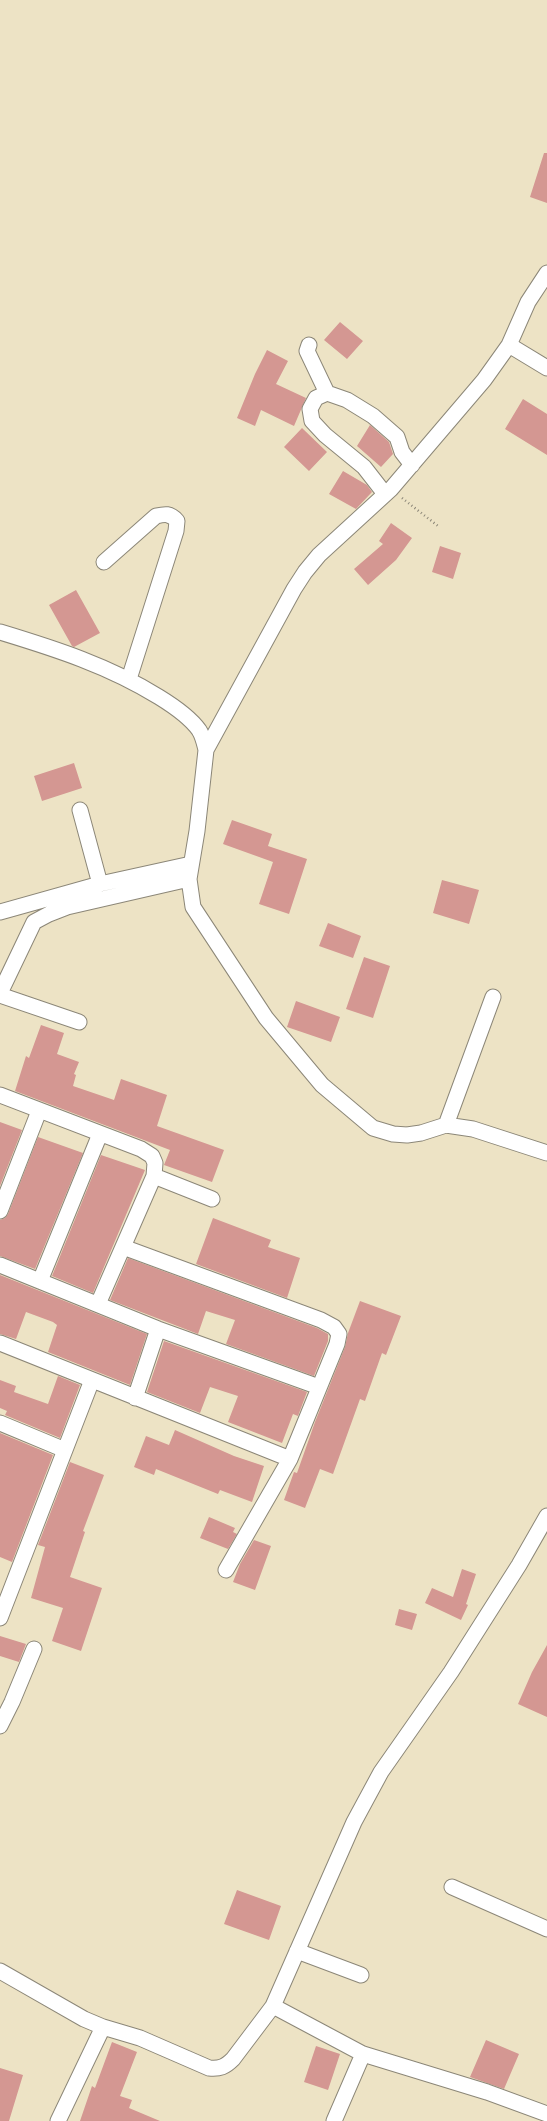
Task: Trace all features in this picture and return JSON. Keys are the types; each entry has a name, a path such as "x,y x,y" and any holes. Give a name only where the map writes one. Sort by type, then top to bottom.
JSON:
{"street":[{"path":"206,750 294,589 305,572 319,556 388,491 484,380 508,345 528,302 547,272"},
{"path":"309,345 306,351 327,393"},
{"path":"508,345 547,368"},
{"path":"388,491 364,467 325,435 312,421 310,409 316,398 327,393 347,400 373,416 397,437 402,452 412,465"},
{"path":"104,562 156,516 166,514 172,516 177,521 176,531 129,679"},
{"path":"0,632 61,650 129,679 173,706 198,729 204,738 206,750 198,831 190,872 194,907 266,1018 322,1085 373,1128 393,1134 407,1135 446,1126 473,1129 547,1153"},
{"path":"80,810 100,884"},
{"path":"0,912 27,906 100,884 190,872"},
{"path":"79,1022 0,994 5,967 34,922 67,907 190,872"},
{"path":"27,906 34,922"},
{"path":"446,1126 493,997"},
{"path":"0,1095 141,1149 152,1156 155,1163 154,1176 98,1304"},
{"path":"0,1211 39,1111"},
{"path":"40,1281 100,1134"},
{"path":"154,1176 212,1199"},
{"path":"123,1247 321,1320 334,1327 339,1334 337,1344 290,1459 226,1570"},
{"path":"0,1265 158,1329 319,1387"},
{"path":"135,1398 158,1329"},
{"path":"0,1343 290,1459"},
{"path":"0,1618 3,1601 92,1380"},
{"path":"0,1423 65,1450"},
{"path":"0,1971 71,2012 103,2028 140,2038 199,2065 218,2069 226,2066 233,2059 272,2006 354,1822 381,1772 451,1672 519,1565 547,1516"},
{"path":"0,1726 8,1712 34,1649"},
{"path":"452,1887 547,1929"},
{"path":"297,1951 361,1975"},
{"path":"272,2006 363,2054 487,2092 547,2114"},
{"path":"58,2121 103,2028"},
{"path":"334,2121 363,2054"}],"path":[{"path":"388,491 438,526"}],"building":[{"path":"544,153 547,153 547,203 530,197"},
{"path":"340,322 363,341 347,359 324,340"},
{"path":"267,350 288,361 276,384 306,398 294,426 261,410 255,426 237,418 255,374"},
{"path":"523,399 547,414 547,455 505,429"},
{"path":"370,425 389,442 393,454 381,467 357,446"},
{"path":"302,428 327,452 309,471 284,447"},
{"path":"343,471 367,485 372,492 356,509 329,494"},
{"path":"391,523 412,538 396,560 368,585 354,569 383,544 379,541"},
{"path":"440,546 461,553 453,579 432,572"},
{"path":"76,590 100,633 74,647 72,646 49,605"},
{"path":"74,763 82,788 42,801 34,776"},
{"path":"232,820 272,834 268,846 307,859 289,914 259,904 273,862 223,844"},
{"path":"442,880 479,890 469,924 433,913"},
{"path":"328,923 361,936 353,958 319,946"},
{"path":"364,957 390,966 373,1018 346,1009"},
{"path":"296,1001 340,1017 331,1042 287,1027"},
{"path":"41,1025 64,1033 57,1054 79,1062 74,1074 76,1075 73,1086 114,1100 121,1079 167,1095 157,1126 224,1150 212,1182 164,1165 170,1150 15,1091 26,1056 29,1058"},
{"path":"0,1122 22,1130 0,1186"},
{"path":"38,1137 83,1153 35,1269 0,1256 0,1220 5,1218 8,1214"},
{"path":"101,1155 145,1170 93,1293 52,1276"},
{"path":"213,1218 271,1240 268,1247 300,1258 287,1298 196,1264"},
{"path":"128,1258 317,1328 328,1334 328,1341 314,1376 226,1344 235,1320 206,1311 198,1334 110,1300"},
{"path":"0,1275 147,1334 130,1385 48,1352 57,1325 53,1322 26,1312 16,1339 0,1334"},
{"path":"360,1301 401,1316 386,1355 382,1353 365,1401 360,1399 333,1474 320,1469 305,1508 284,1500 294,1472 297,1473 315,1422 345,1347 348,1333"},
{"path":"164,1341 307,1392 298,1416 293,1414 282,1443 228,1422 238,1396 210,1387 200,1413 147,1392"},
{"path":"58,1376 80,1385 60,1438 5,1415 7,1411 0,1408 0,1380 16,1386 14,1392 48,1404"},
{"path":"175,1430 234,1456 264,1466 252,1502 220,1490 218,1494 156,1469 154,1475 134,1467 146,1436 169,1445"},
{"path":"0,1433 53,1455 12,1562 0,1557"},
{"path":"70,1462 104,1475 83,1531 85,1532 70,1577 102,1588 81,1651 52,1641 63,1608 31,1598 45,1547 38,1545"},
{"path":"209,1517 235,1528 233,1532 237,1534 228,1549 200,1538"},
{"path":"254,1540 271,1546 255,1590 233,1582 240,1564"},
{"path":"462,1569 476,1574 466,1604 468,1605 461,1620 425,1603 432,1588 453,1597"},
{"path":"399,1609 417,1614 412,1630 395,1625"},
{"path":"0,1636 26,1644 19,1662 0,1656"},
{"path":"547,1645 547,1717 518,1704 532,1672"},
{"path":"237,1890 281,1906 269,1940 224,1924"},
{"path":"486,2040 519,2054 504,2089 470,2077"},
{"path":"112,2042 137,2052 120,2096 132,2100 129,2108 160,2121 80,2121 92,2086 95,2088"},
{"path":"316,2046 340,2054 328,2090 304,2082"},
{"path":"0,2068 23,2075 9,2121 0,2121"}]}
